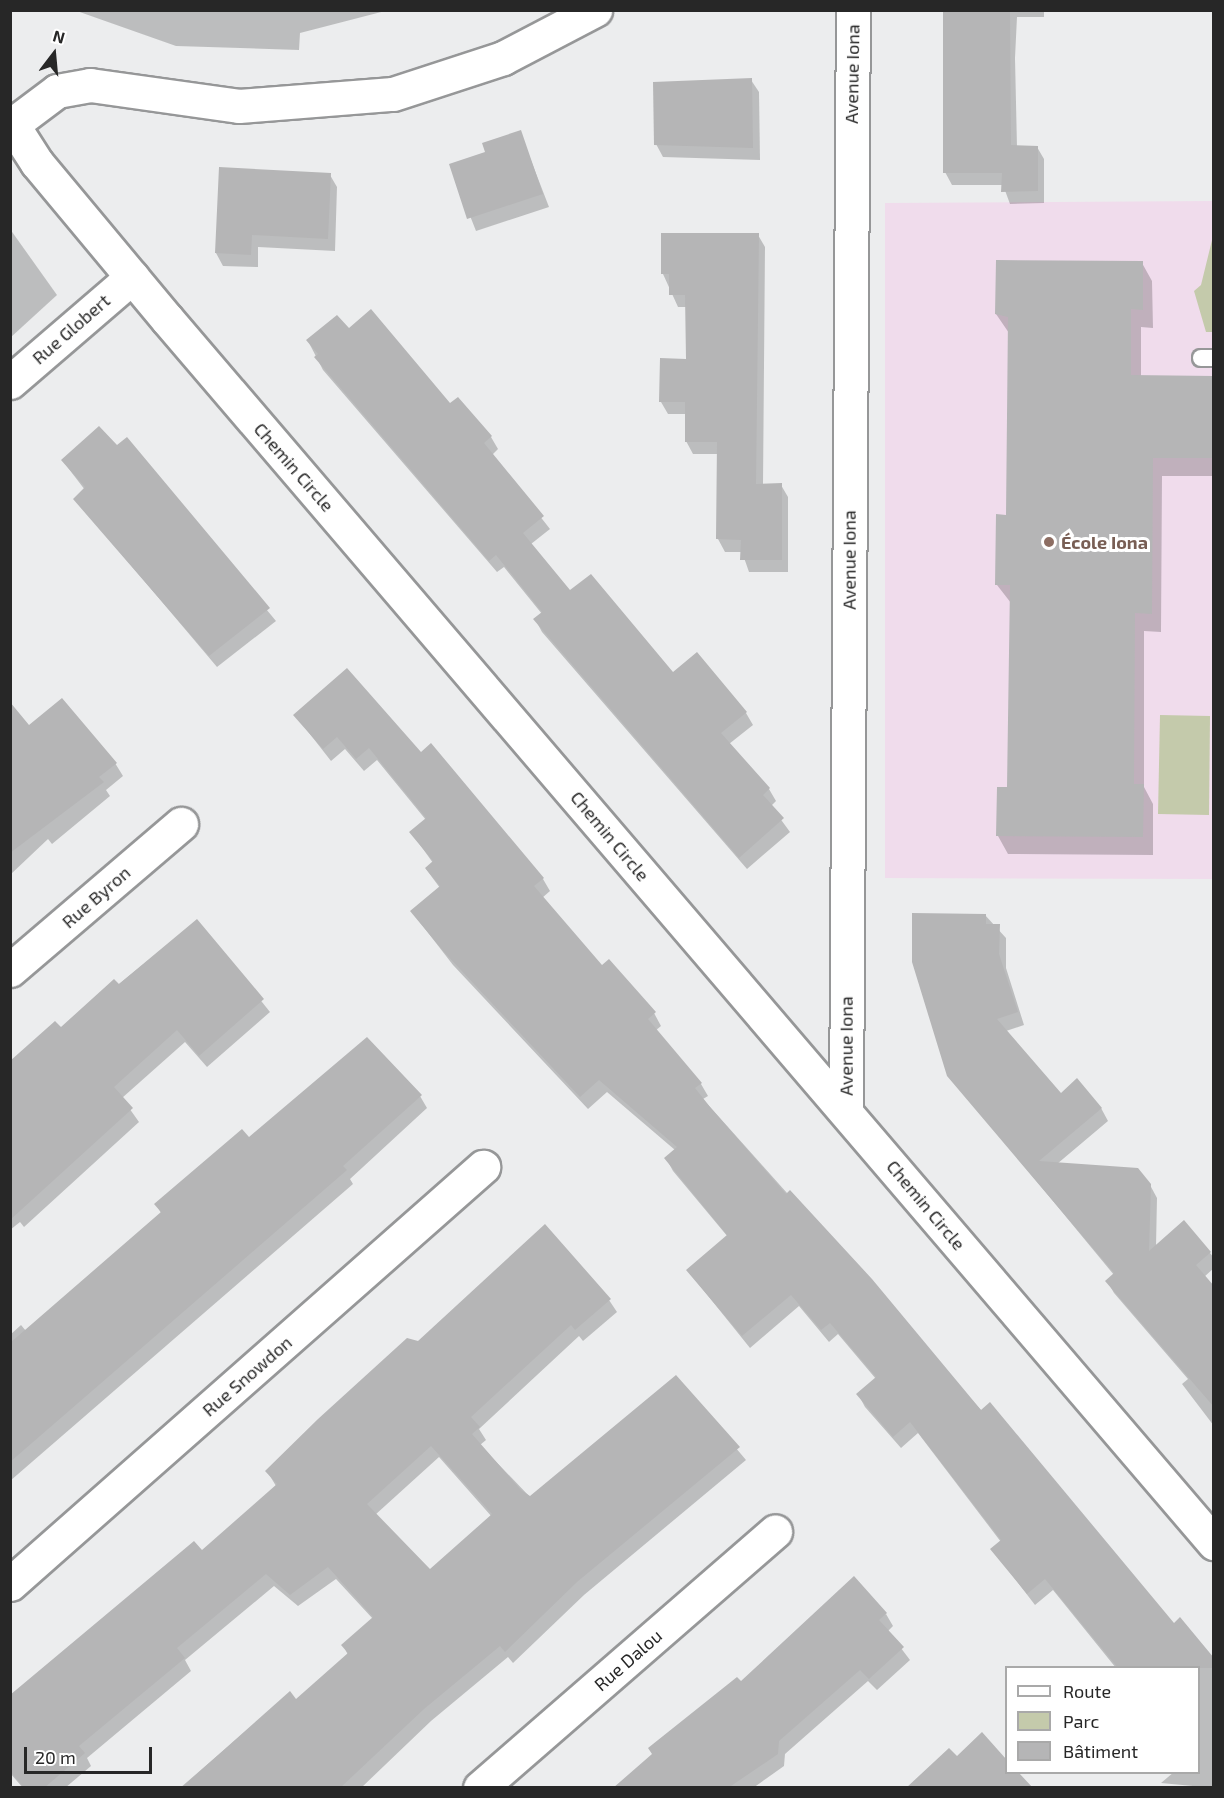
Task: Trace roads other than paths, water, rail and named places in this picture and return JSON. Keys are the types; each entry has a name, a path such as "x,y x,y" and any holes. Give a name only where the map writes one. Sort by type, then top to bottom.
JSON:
{"street":[{"name":"Chemin Circle","path":"595,10 503,58 393,94 312,104 239,106 90,85 57,91 12,123 37,163 132,277 1214,1543"},
{"name":"Avenue Iona","path":"846,1110 853,10"},
{"name":"Rue Globert","path":"10,382 132,277"},
{"name":"Rue Byron","path":"10,970 181,824"},
{"name":"Rue Snowdon","path":"10,1584 483,1167"},
{"name":"Rue Dalou","path":"480,1788 775,1532"}],"place":[{"name":"École Iona","path":"1049,542"}]}
